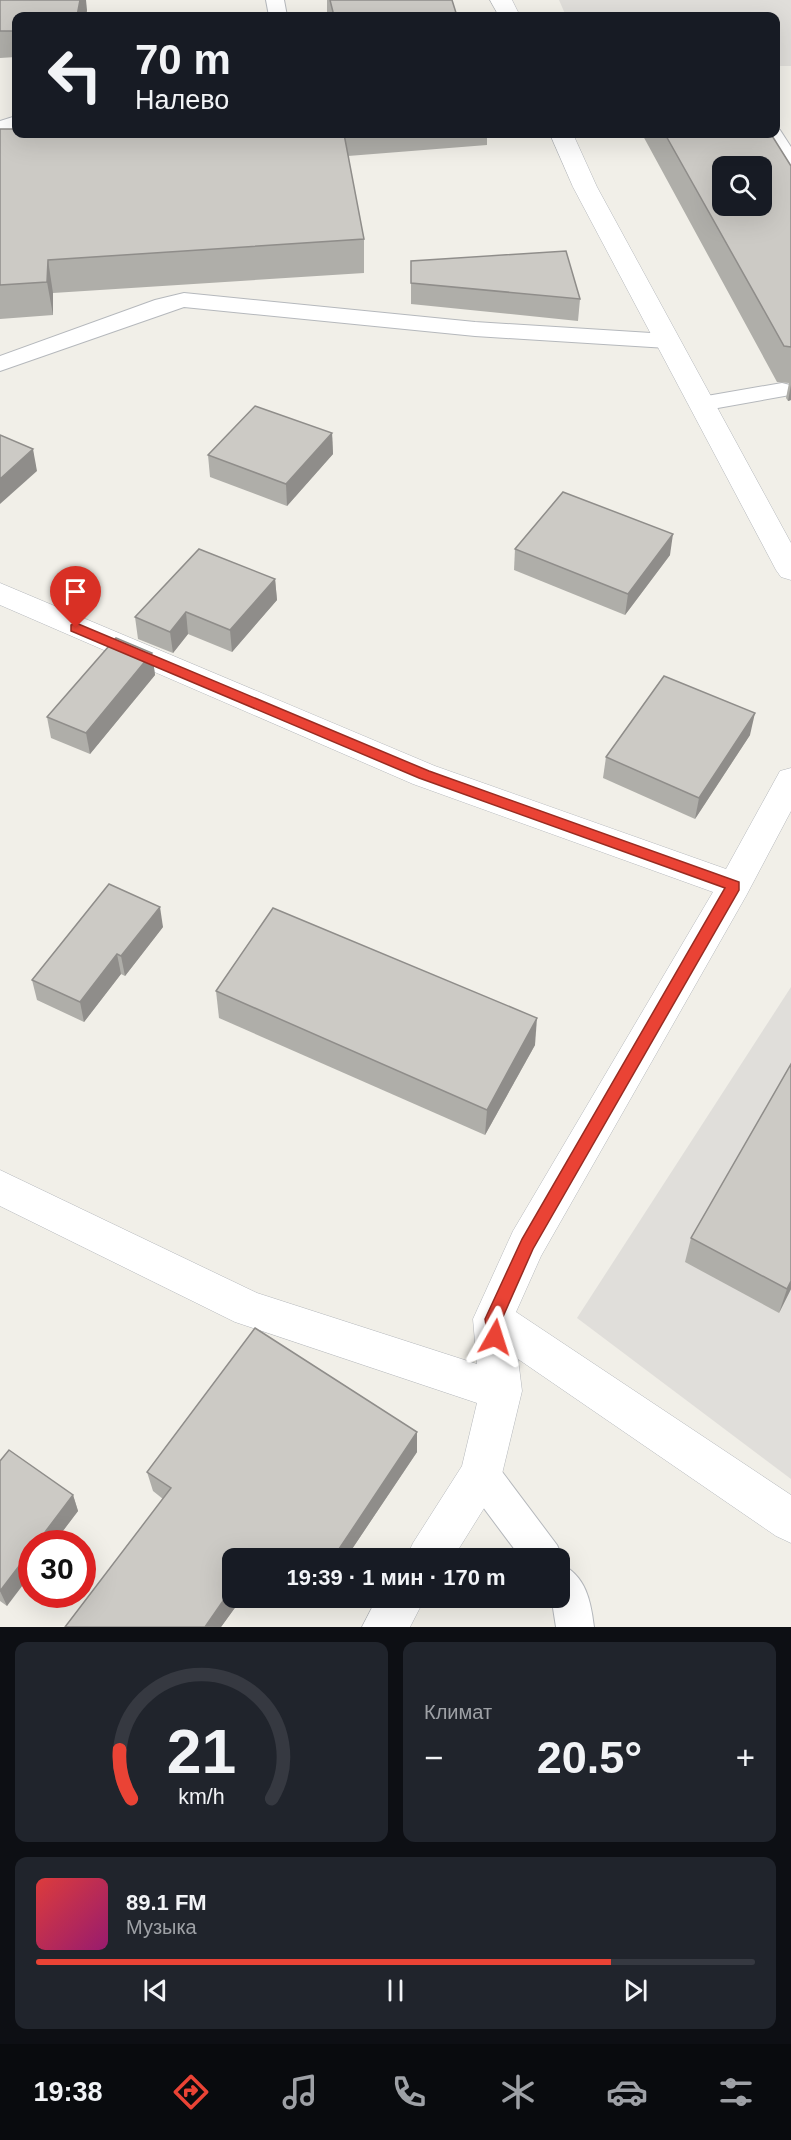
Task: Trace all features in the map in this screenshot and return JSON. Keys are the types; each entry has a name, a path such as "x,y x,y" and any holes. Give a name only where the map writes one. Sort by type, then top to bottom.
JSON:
{"street":[{"path":"563,138 585,187 791,570"},
{"path":"0,593 76,628 424,775 734,886"},
{"path":"434,1548 481,1474 501,1391 493,1319 527,1244 734,886 791,780"},
{"path":"0,1187 249,1309 501,1391"},
{"path":"493,1319 791,1521"},
{"path":"384,1627 396,1608"}],"lane":[{"path":"775,138 791,164"},
{"path":"0,364 163,304 184,300 475,329 667,341"},
{"path":"701,404 782,390"},
{"path":"481,1474 536,1548"},
{"path":"570,1600 575,1627"}],"shaded area":[{"path":"559,0 791,0 791,66 780,66 780,12 564,12"},
{"path":"791,987 791,1479 577,1318"}],"building":[{"path":"0,0 80,0 78,12 12,12 12,31 0,31"},
{"path":"330,0 452,0 456,12 333,12"},
{"path":"0,129 12,129 12,138 345,138 364,239 48,260 47,282 0,285"},
{"path":"667,138 774,138 791,166 791,347 784,346"},
{"path":"566,251 580,299 411,283 411,261"},
{"path":"255,406 332,433 286,484 208,455"},
{"path":"0,435 33,449 0,479"},
{"path":"563,492 673,534 628,594 515,549"},
{"path":"199,549 275,579 230,630 186,612 170,632 135,617"},
{"path":"116,638 152,653 86,733 47,717"},
{"path":"664,676 755,713 699,798 606,757"},
{"path":"109,884 160,907 121,956 117,954 80,1002 32,980"},
{"path":"273,908 537,1018 487,1110 216,991"},
{"path":"791,1064 791,1281 787,1289 691,1238"},
{"path":"255,1328 417,1432 340,1548 222,1548 222,1602 205,1627 65,1627 79,1608 96,1608 96,1586 171,1488 147,1472"},
{"path":"9,1450 73,1495 47,1530 18,1530 18,1567 0,1591 0,1461"}],"route":[{"path":"76,628 244,697 424,775 734,886 527,1244 493,1319 495,1337"}]}
